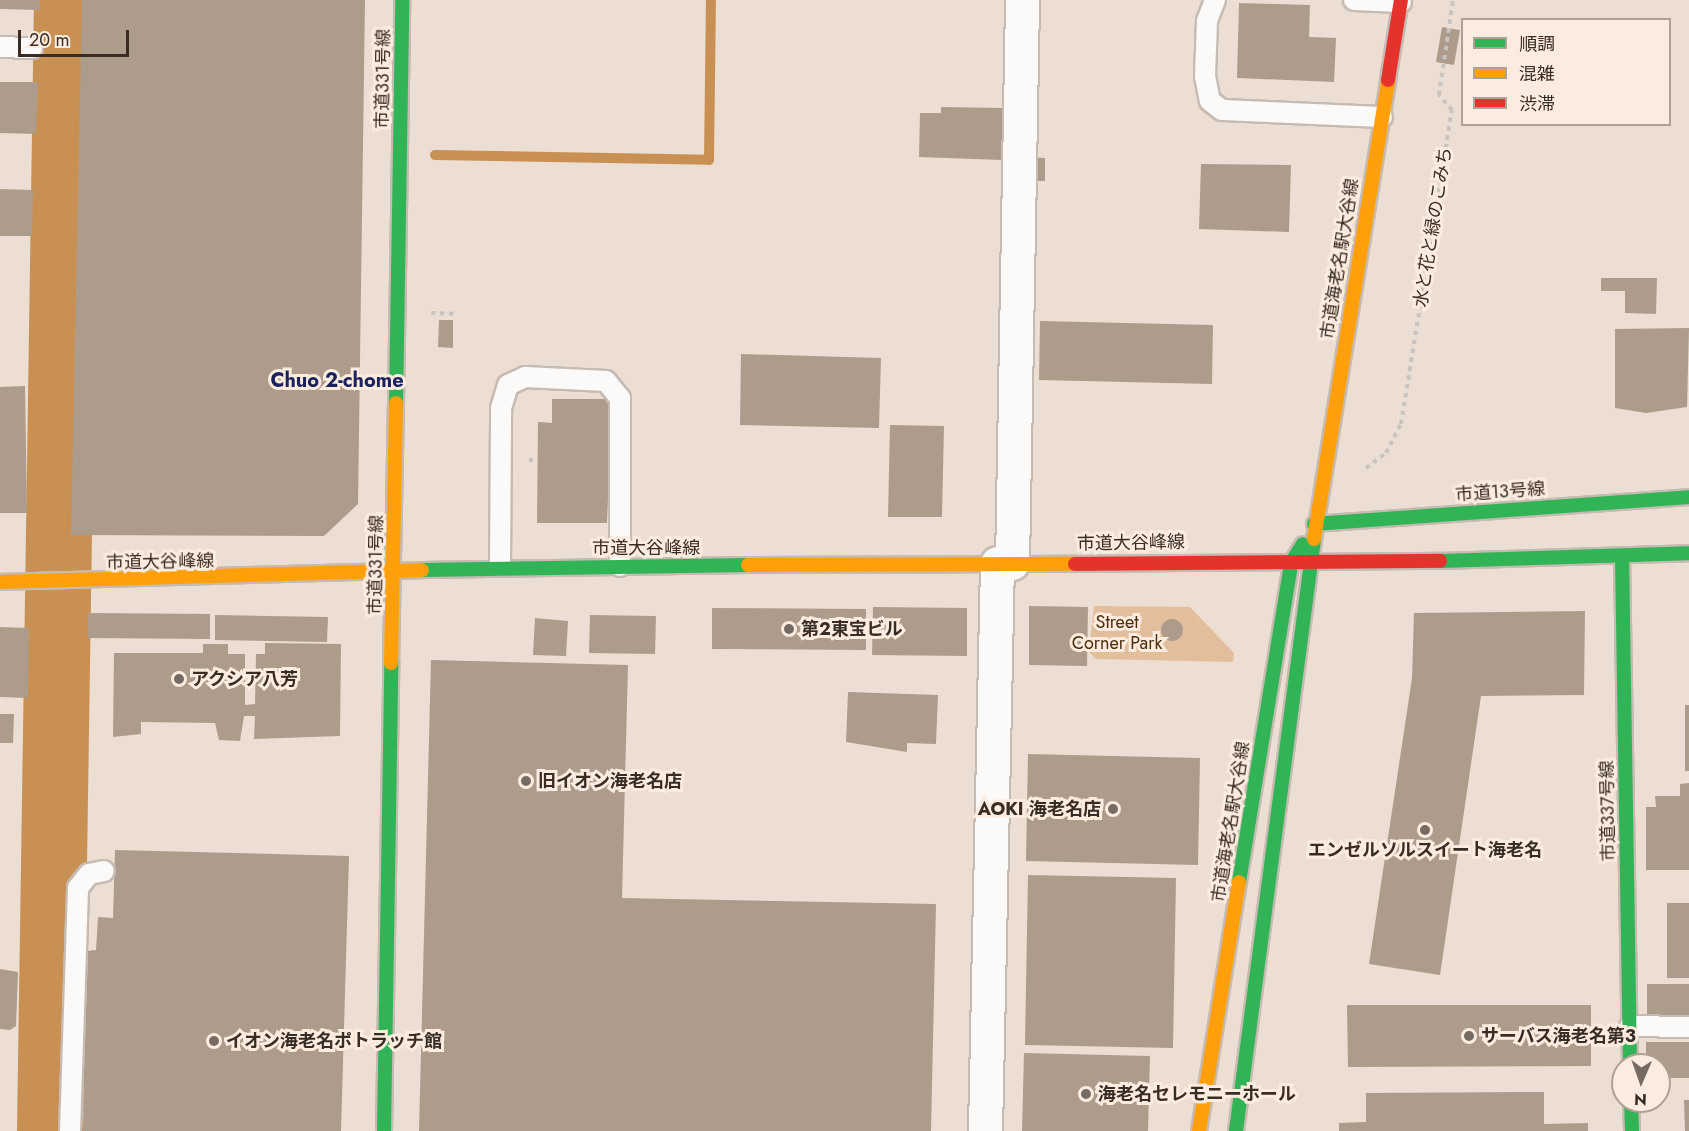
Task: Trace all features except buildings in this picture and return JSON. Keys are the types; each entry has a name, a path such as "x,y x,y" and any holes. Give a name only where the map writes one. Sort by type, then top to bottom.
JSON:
{"street":[{"name":"市道331号線","path":"384,1131 402,0"},
{"path":"985,1131 1022,0"},
{"name":"市道海老名駅大谷線","path":"1236,1131 1315,563 1314,524 1401,1"},
{"name":"市道13号線","path":"1314,524 1689,497"},
{"name":"市道海老名駅大谷線","path":"1200,1131 1292,563 1314,524"},
{"path":"1315,563 1689,553"},
{"name":"市道337号線","path":"1622,556 1630,1053"},
{"name":"市道大谷峰線","path":"0,582 394,572 500,566 1315,563"},
{"path":"1631,1113 1632,1131"}],"lane":[{"path":"1215,0 1207,21 1204,76 1210,101 1222,110 1382,117"},
{"path":"1354,0 1401,1"},
{"path":"0,47 32,48"},
{"path":"500,566 501,408 508,385 525,377 606,381 620,398 620,566"},
{"path":"69,1131 78,888 89,874 104,871"},
{"path":"1630,1026 1689,1027"}],"path":[{"name":"水と花と緑のこみち","path":"1366,468 1386,453 1401,424 1452,110 1439,95 1454,0"},
{"path":"421,313 456,314"}],"green space":[{"name":"Street Corner Park","path":"1094,606 1190,607 1234,653 1233,662 1096,659 1089,652"}],"waterway":[{"path":"50,1131 67,0"},
{"path":"435,155 709,160 711,0"}],"traffic: fast":[{"path":"396,403 402,0"},
{"path":"1314,524 1689,497"},
{"path":"1236,1131 1314,539"},
{"path":"1239,882 1291,563 1303,544"},
{"path":"1440,561 1689,553"},
{"path":"1622,556 1630,1053"},
{"path":"422,570 748,565"},
{"path":"384,1131 391,663"},
{"path":"1631,1113 1632,1131"}],"traffic: slow":[{"path":"1314,539 1388,80"},
{"path":"391,663 396,403"},
{"path":"748,565 1075,564"},
{"path":"0,582 422,570"},
{"path":"1199,1131 1239,882"}],"traffic: jam":[{"path":"1388,80 1401,0"},
{"path":"1075,564 1440,561"}],"place":[{"name":"第2東宝ビル","path":"789,629"},
{"name":"アクシア八芳","path":"179,679"},
{"name":"旧イオン海老名店","path":"526,781"},
{"name":"AOKI 海老名店","path":"1113,809"},
{"name":"エンゼルソルスイート海老名","path":"1425,830"},
{"name":"サーバス海老名第3","path":"1469,1036"},
{"name":"イオン海老名ポトラッチ館","path":"214,1041"},
{"name":"海老名セレモニーホール","path":"1086,1094"}],"district":[{"name":"Chuo 2-chome","path":"337,380"}]}
